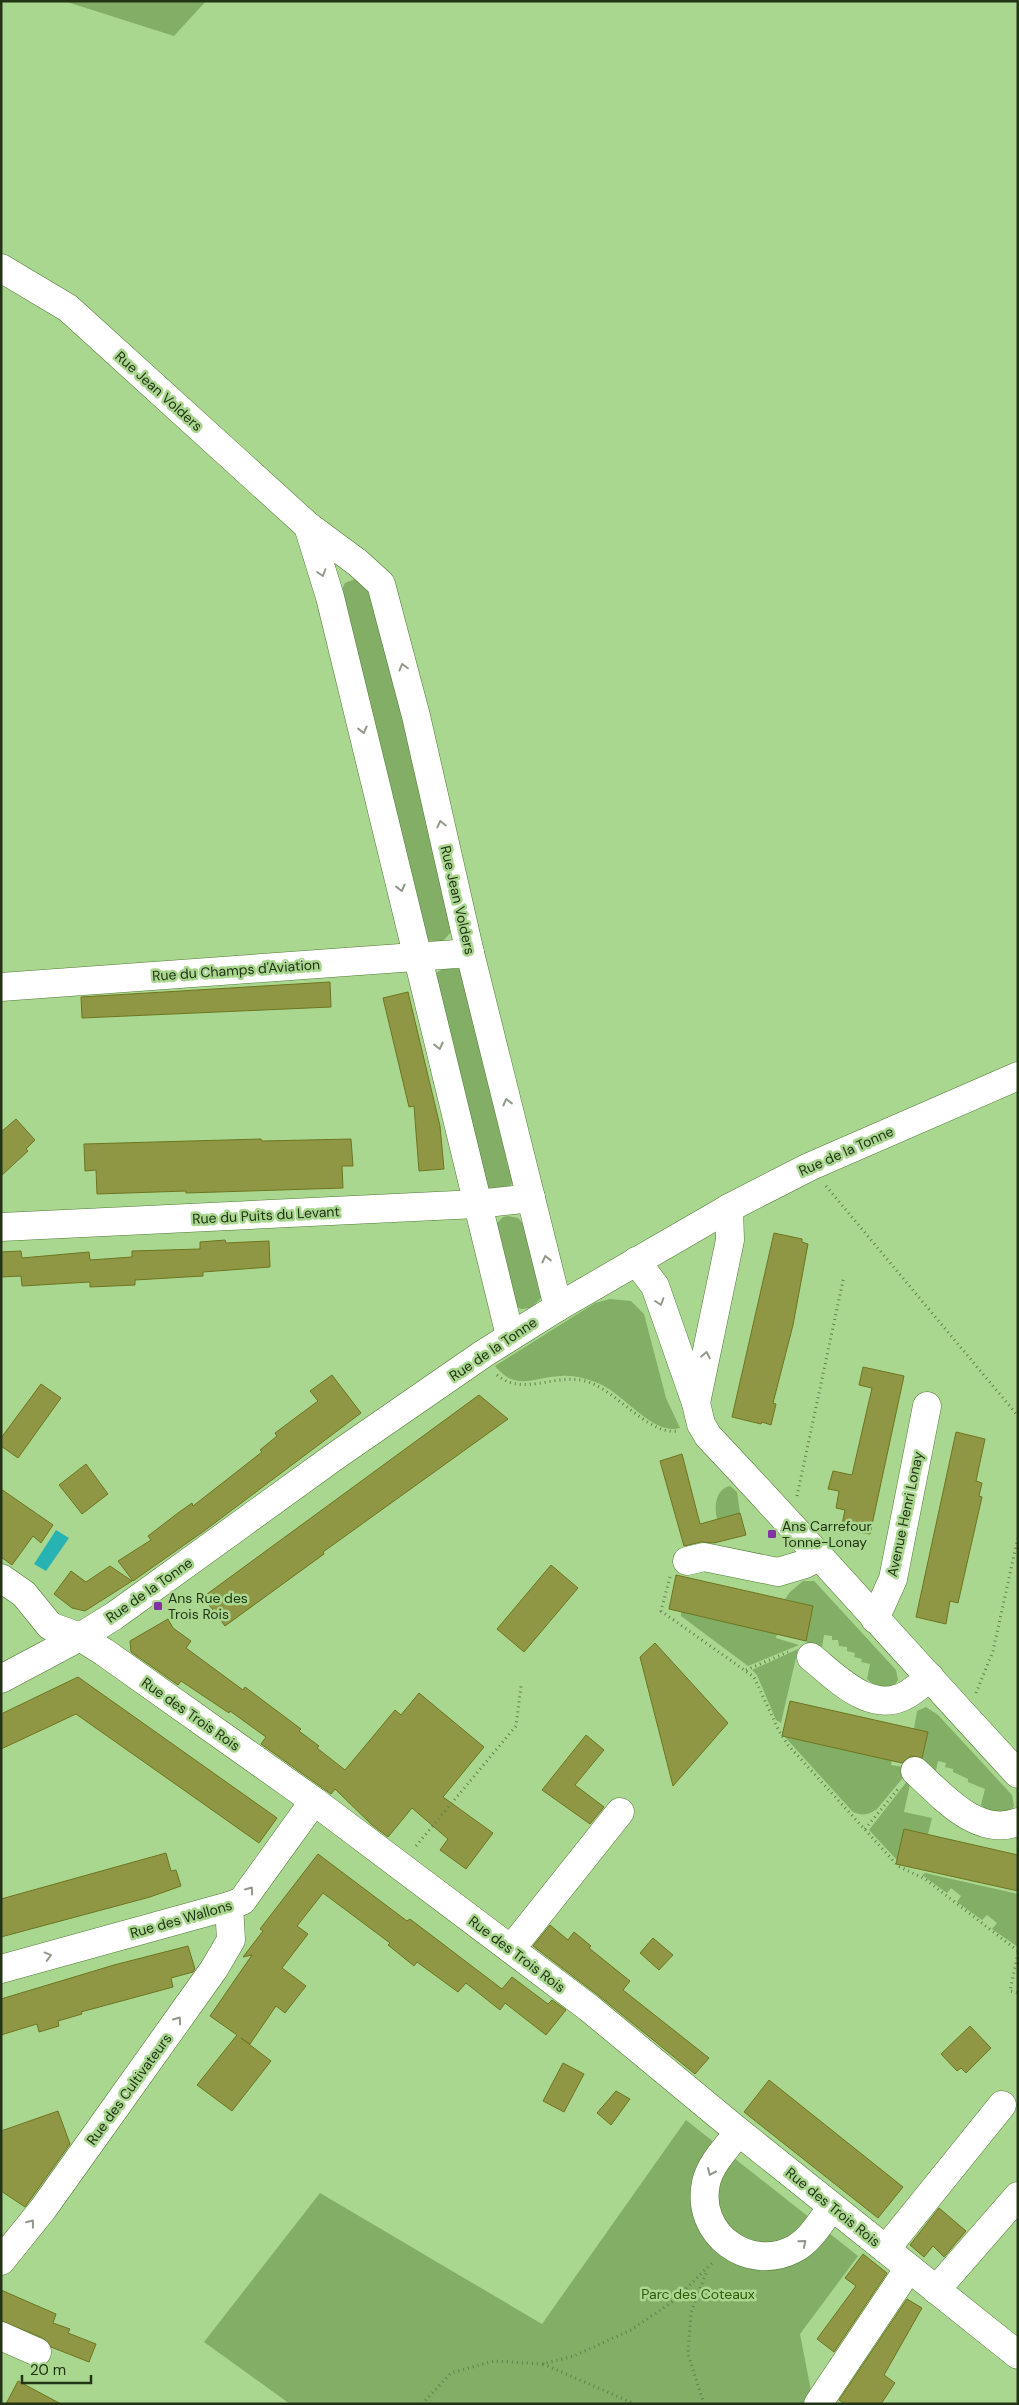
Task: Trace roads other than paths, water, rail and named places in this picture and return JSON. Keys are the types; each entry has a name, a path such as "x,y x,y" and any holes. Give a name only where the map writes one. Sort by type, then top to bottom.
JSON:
{"street":[{"name":"Rue Jean Volders","path":"1,268 68,308 308,526 358,563 381,584 416,716 470,953 558,1307"},
{"path":"308,526 330,597 510,1336"},
{"name":"Rue du Champs d'Aviation","path":"1,987 470,953"},
{"name":"Rue de la Tonne","path":"1,1679 80,1637 114,1616 334,1457 510,1336 558,1307 729,1208 809,1166 1018,1076"},
{"name":"Rue du Puits du Levant","path":"1,1227 477,1204 531,1198"},
{"path":"698,1413 730,1240 729,1208"},
{"path":"636,1261 655,1286 698,1413 708,1436 791,1523 875,1619 1018,1774"},
{"name":"Avenue Henri Lonay","path":"875,1619 893,1579 927,1406"},
{"path":"687,1561 704,1557 778,1572 805,1564 819,1556"},
{"name":"Rue des Trois Rois","path":"1,1578 24,1594 50,1626 80,1637 314,1801 589,2008 739,2132 1018,2355"},
{"path":"811,1657 859,1695 877,1700 894,1700 908,1694 930,1678"},
{"path":"915,1771 964,1814 980,1823 997,1826 1018,1822"},
{"name":"Rue des Wallons","path":"1,1969 242,1901 314,1801"},
{"path":"511,1949 620,1812"},
{"name":"Rue des Cultivateurs","path":"1,2261 54,2193 214,1969 232,1940 228,1906"},
{"path":"886,2250 1002,2105"},
{"path":"739,2132 714,2163 706,2183 704,2203 710,2222 719,2237 737,2251 756,2257 776,2256 794,2249 810,2237 832,2207"},
{"path":"936,2290 1018,2196"},
{"path":"818,2404 909,2268"},
{"path":"1,2336 36,2352"}],"water":[{"path":"56,1530 69,1538 46,1571 34,1564"}],"place":[{"name":"Ans Carrefour Tonne-Lonay","path":"772,1534"},
{"name":"Ans Rue des Trois Rois","path":"158,1606"}],"park label":[{"name":"Parc des Coteaux","path":"698,2294"}]}
